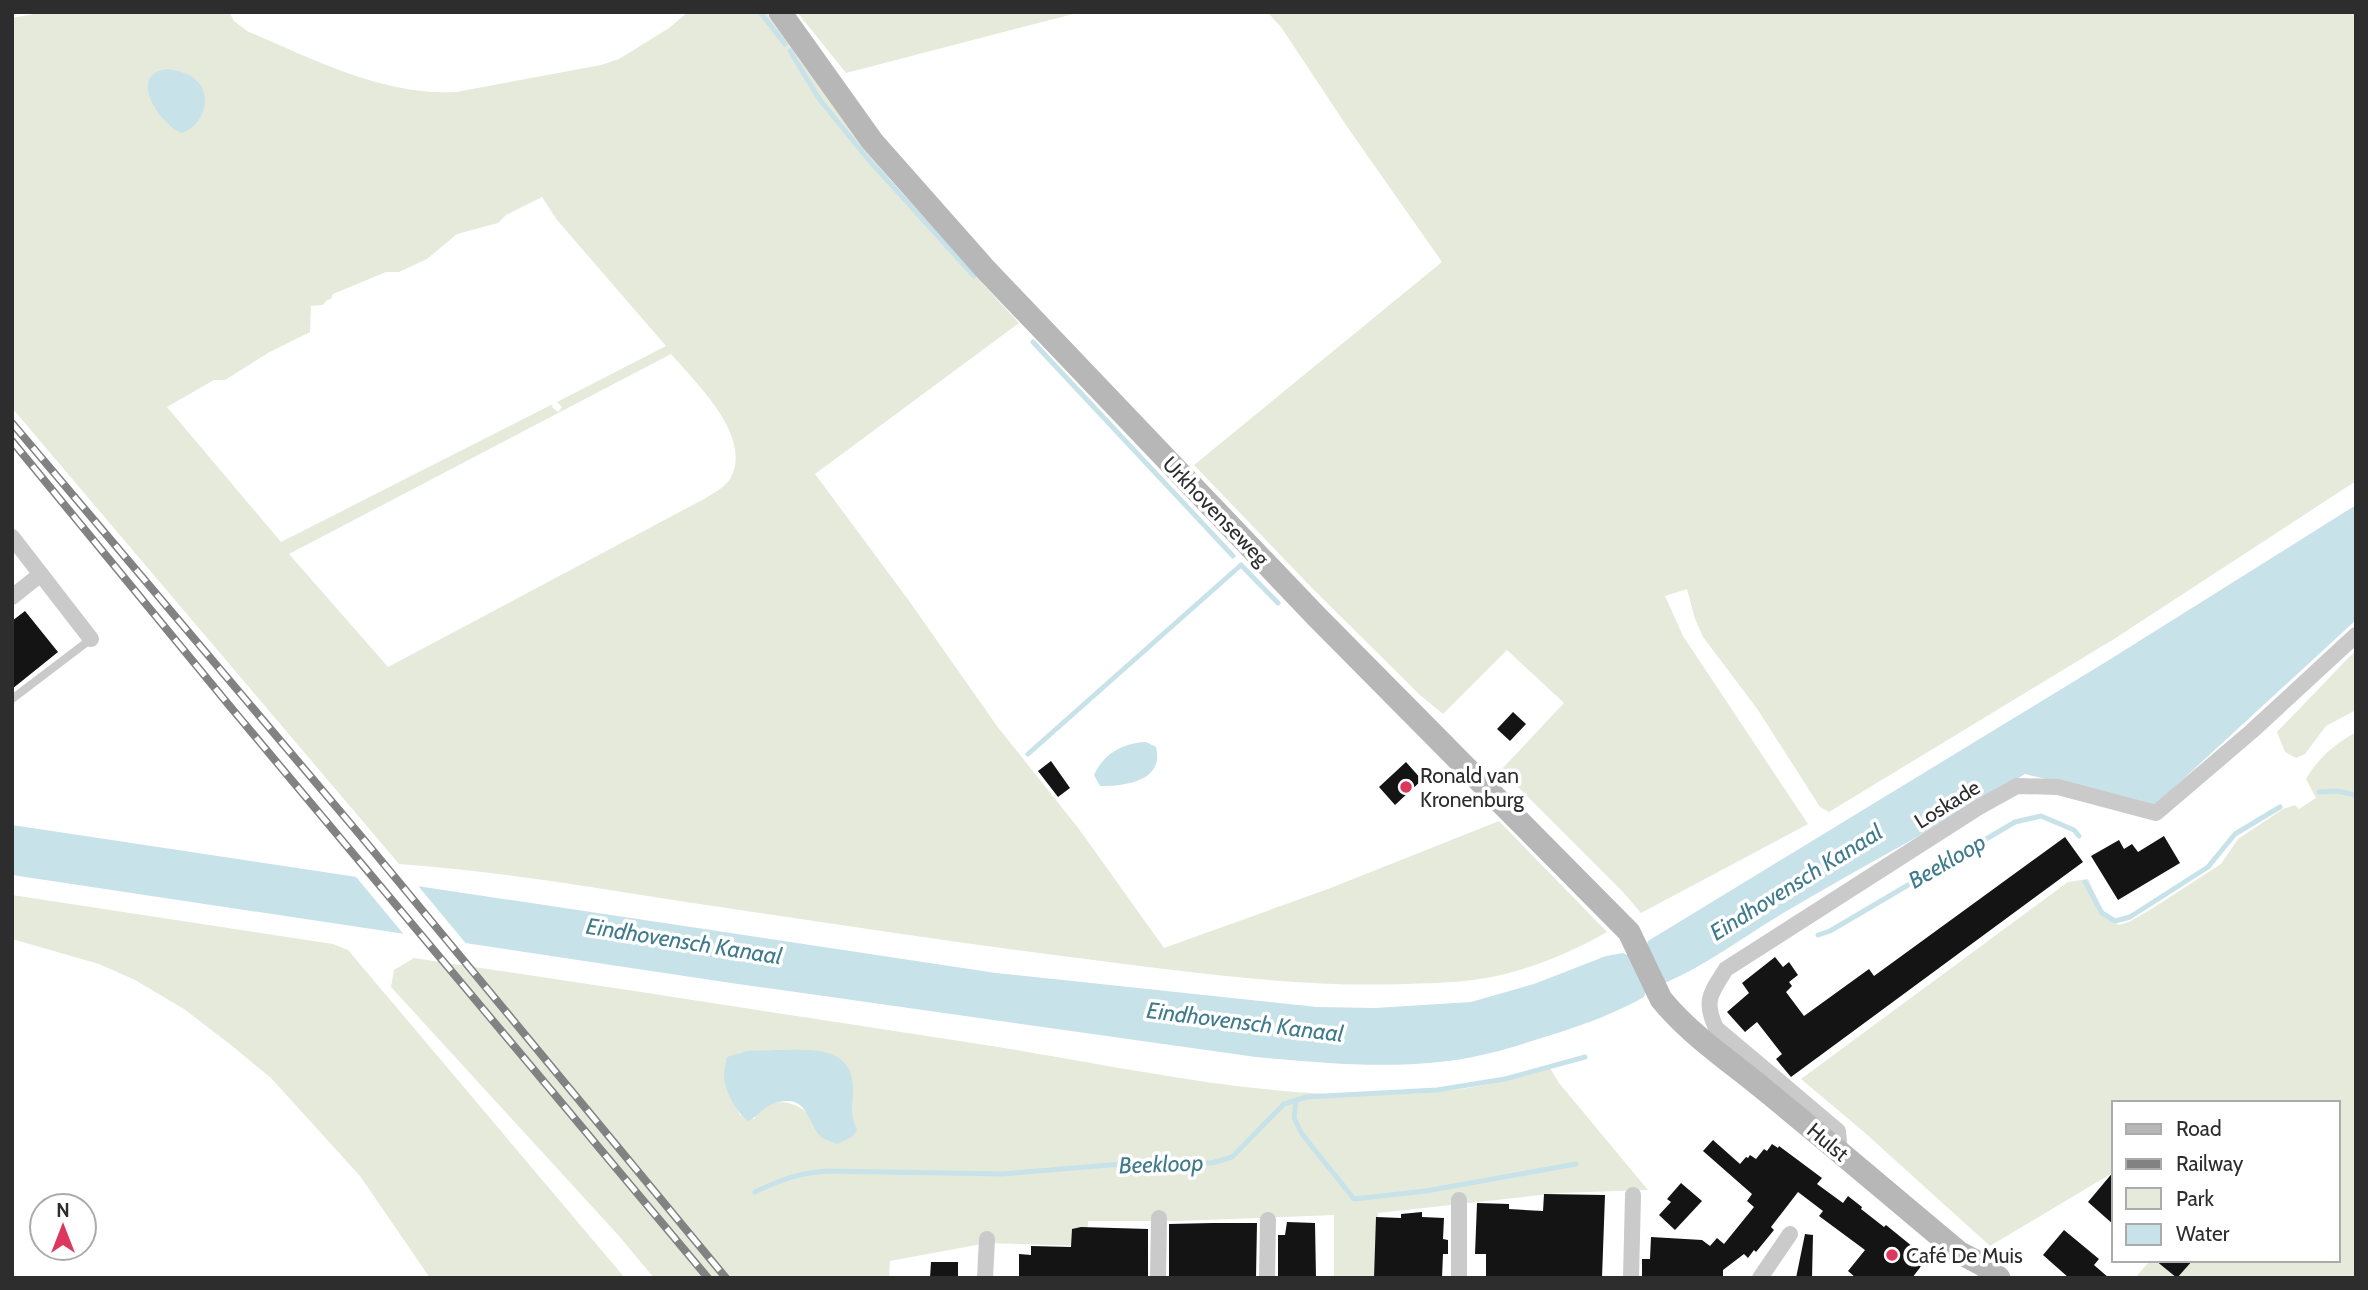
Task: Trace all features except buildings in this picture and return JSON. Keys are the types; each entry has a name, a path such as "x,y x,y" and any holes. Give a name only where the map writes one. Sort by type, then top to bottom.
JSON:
{"street":[{"name":"Urkhovenseweg","path":"780,12 872,141 986,270 1317,617 1619,922 1633,940 1661,999"},
{"path":"12,537 91,639"},
{"path":"12,597 41,574"},
{"name":"Loskade","path":"1840,1152 1838,1130 1716,1028 1708,1012 1709,995 1726,969 1979,807 2017,786 2058,788 2156,813 2252,731 2356,635"},
{"name":"Hulst","path":"1661,999 1701,1039 1960,1253 1983,1265 1999,1278"},
{"path":"1631,1278 1633,1195"},
{"path":"1459,1200 1459,1278"},
{"path":"1158,1278 1159,1218"},
{"path":"1266,1278 1268,1220"},
{"path":"1760,1278 1790,1234"},
{"path":"985,1278 987,1239"}],"lane":[{"path":"12,699 91,639"}],"green space":[{"path":"45,12 229,12 234,21 247,31 349,74 402,88 456,92 601,65 619,59 669,28 688,12 766,12 880,167 930,227 1019,323 815,474 997,726 1079,829 1164,948 1328,889 1499,821 1607,932 1545,962 1493,977 1431,983 1364,985 1280,981 1022,951 542,880 399,864 12,408 12,18","holes":["542,197 557,220 666,346 557,402 562,407 558,412 552,407 553,404 281,542 167,407 214,380 225,380 268,353 310,332 311,306 323,305 333,294 386,272 399,272 427,259 457,234 498,223 506,215","671,354 707,395 728,429 734,446 735,463 730,479 704,499 388,667 289,554"]},
{"path":"797,12 1081,12 846,73"},
{"path":"1267,12 2356,12 2356,481 2114,639 1829,812 1820,807 1758,710 1703,637 1687,589 1665,596 1683,636 1808,824 1641,913 1501,770 1564,703 1507,650 1443,714 1420,695 1311,587 1194,465 1442,262 1281,27"},
{"path":"2356,650 2356,710 2326,726 2305,754 2296,758 2285,752 2277,732"},
{"path":"2356,732 2356,1278 2135,1278 2150,1262 2340,1262 2340,1101 2112,1101 2112,1173 1990,1246 1801,1079 2068,882 2088,879 2106,918 2119,925 2153,908 2221,864 2238,839 2283,809 2295,805 2299,809 2316,798 2306,779 2316,764 2341,741"},
{"path":"12,895 333,944 348,950 625,1278 430,1278 360,1176 271,1078 184,1009 135,980 99,964 12,939"},
{"path":"414,958 979,1044 1156,1074 1275,1090 1394,1094 1454,1090 1490,1084 1550,1068 1559,1083 1648,1190 1559,1193 1378,1213 1378,1278 1334,1278 1334,1215 1178,1221 1088,1221 1087,1244 1083,1246 987,1243 890,1261 889,1278 654,1278 619,1236 391,987 394,970","holes":["774,1050 850,1108 850,1115 813,1120 800,1107 783,1102 767,1106 754,1119 740,1115 726,1087 738,1053"]}],"water":[{"path":"168,69 192,76 205,96 200,118 182,133 173,128 156,110 148,89 149,80 156,73"},
{"name":"Eindhovensch Kanaal","path":"2356,505 2356,620 2155,805 2025,774 1785,912 1699,966 1647,989 1644,997 1633,1003 1563,1031 1500,1051 1461,1059 1376,1065 1256,1057 731,983 12,875 12,825 996,973 1317,1007 1375,1008 1471,1002 1534,984 1606,956 1623,953 1632,957 1645,951 1648,941 2109,660"},
{"path":"1146,742 1156,747 1157,760 1147,776 1132,782 1100,786 1094,775 1109,755 1130,744"},
{"path":"801,1050 827,1053 838,1057 846,1065 852,1076 852,1115 857,1130 852,1137 837,1144 823,1138 806,1111 795,1102 771,1104 748,1121 739,1112 726,1087 724,1075 727,1057 746,1051"}],"pier":[{"path":"352,872 414,881 468,946 406,937"}],"waterway":[{"path":"760,12 785,44"},
{"path":"790,51 820,100 868,159 974,276"},
{"path":"1033,342 1233,556"},
{"path":"1028,754 1241,565 1278,603"},
{"name":"Beekloop","path":"2319,792 2337,791 2356,795"},
{"name":"Beekloop","path":"2085,882 2102,913 2115,921 2130,917 2208,867 2235,834 2280,807"},
{"name":"Beekloop","path":"1818,935 1830,931 2015,822 2041,816 2074,830 2079,836"},
{"name":"Beekloop","path":"755,1192 791,1177 828,1171 1002,1174 1146,1162 1212,1163 1232,1157 1284,1104 1306,1097 1437,1090 1505,1079 1585,1057"},
{"path":"1296,1100 1294,1118 1302,1134 1354,1199 1426,1191 1576,1164"}],"railway":[{"path":"12,423 360,835 726,1278"},
{"path":"12,441 708,1278"}],"place":[{"name":"Ronald van Kronenburg","path":"1406,787"},
{"name":"Café De Muis","path":"1892,1255"}]}
